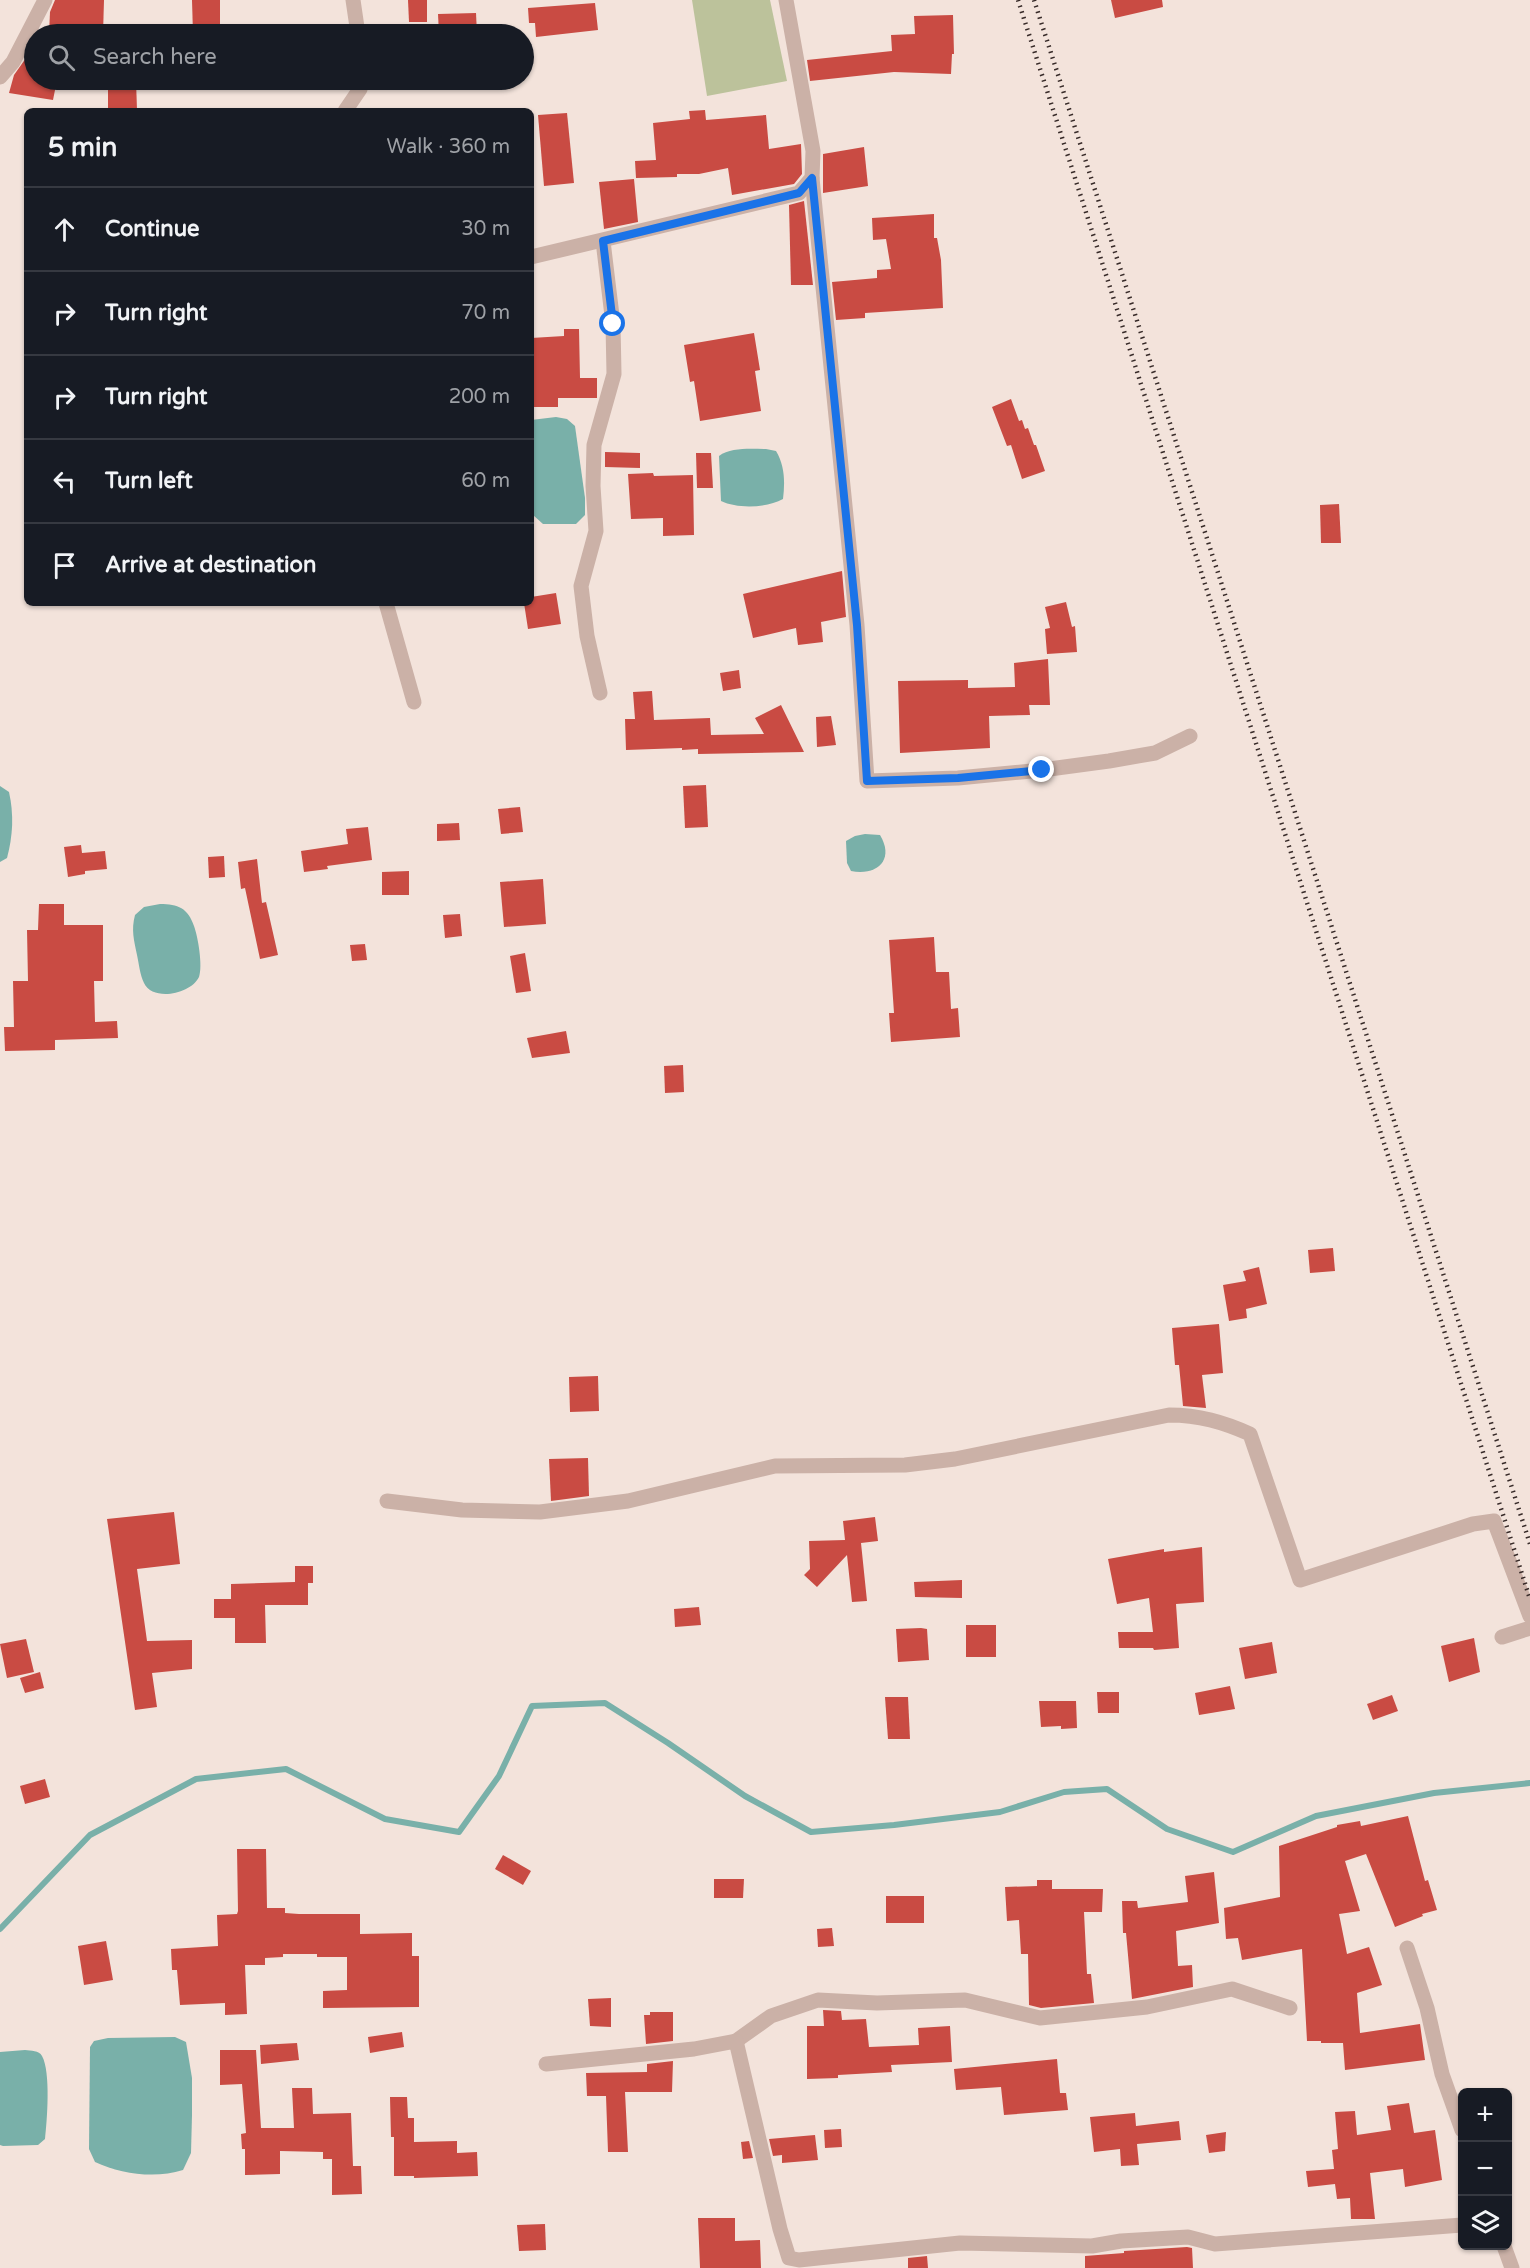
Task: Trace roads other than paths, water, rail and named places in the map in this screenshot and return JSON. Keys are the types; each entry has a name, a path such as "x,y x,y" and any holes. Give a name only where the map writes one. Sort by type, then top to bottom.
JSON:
{"street":[{"path":"33,24 45,0"},
{"path":"352,0 356,24"},
{"path":"786,0 813,151 812,178 857,625 867,781 958,778 1109,761 1155,753 1190,736"},
{"path":"0,77 13,62 24,41"},
{"path":"347,108 359,90"},
{"path":"534,256 799,193 812,178"},
{"path":"600,693 587,636 581,586 596,531 593,486 594,445 614,374 613,324 603,241"},
{"path":"387,606 414,702"},
{"path":"387,1501 462,1510 540,1512 628,1501 775,1466 905,1465 945,1461 1169,1415 1196,1415 1226,1423 1250,1434 1300,1580 1462,1528 1494,1521 1530,1616"},
{"path":"1502,1637 1530,1628"},
{"path":"1407,1948 1427,2008 1442,2074 1458,2119"},
{"path":"546,2064 694,2049 736,2041 771,2016 818,2000 877,2003 964,2000 1040,2018 1147,2007 1232,1989 1290,2008"},
{"path":"736,2041 780,2229 789,2258 799,2260 960,2243 1092,2246 1121,2241 1188,2237 1215,2244 1458,2225"},
{"path":"1505,2250 1512,2268"}],"water":[{"path":"556,417 567,419 575,426 585,498 585,515 576,524 543,524 534,516 534,420"},
{"path":"735,450 776,451 781,462 784,480 783,499 752,506 728,504 721,501 719,456"},
{"path":"0,786 9,792 12,833 7,858 0,862"},
{"path":"865,834 880,835 884,844 884,859 876,868 869,871 851,871 847,863 846,841"},
{"path":"160,904 177,906 189,915 196,931 200,952 199,977 195,983 172,994 155,992 144,983 134,940 135,915 144,907"},
{"path":"175,2037 186,2042 192,2078 191,2153 183,2170 150,2175 138,2174 116,2170 95,2162 89,2149 90,2047 94,2041 108,2038"},
{"path":"25,2050 39,2053 45,2063 48,2097 45,2139 38,2145 3,2146 0,2145 0,2052"}],"waterway":[{"path":"0,1929 90,1835 196,1779 286,1769 385,1819 459,1832 499,1776 532,1706 605,1703 745,1796 811,1832 1000,1812 1064,1792 1107,1789 1167,1829 1233,1852 1316,1816 1434,1793 1530,1783"}],"railway":[{"path":"1018,0 1530,1599"},
{"path":"1034,0 1530,1544"}]}
